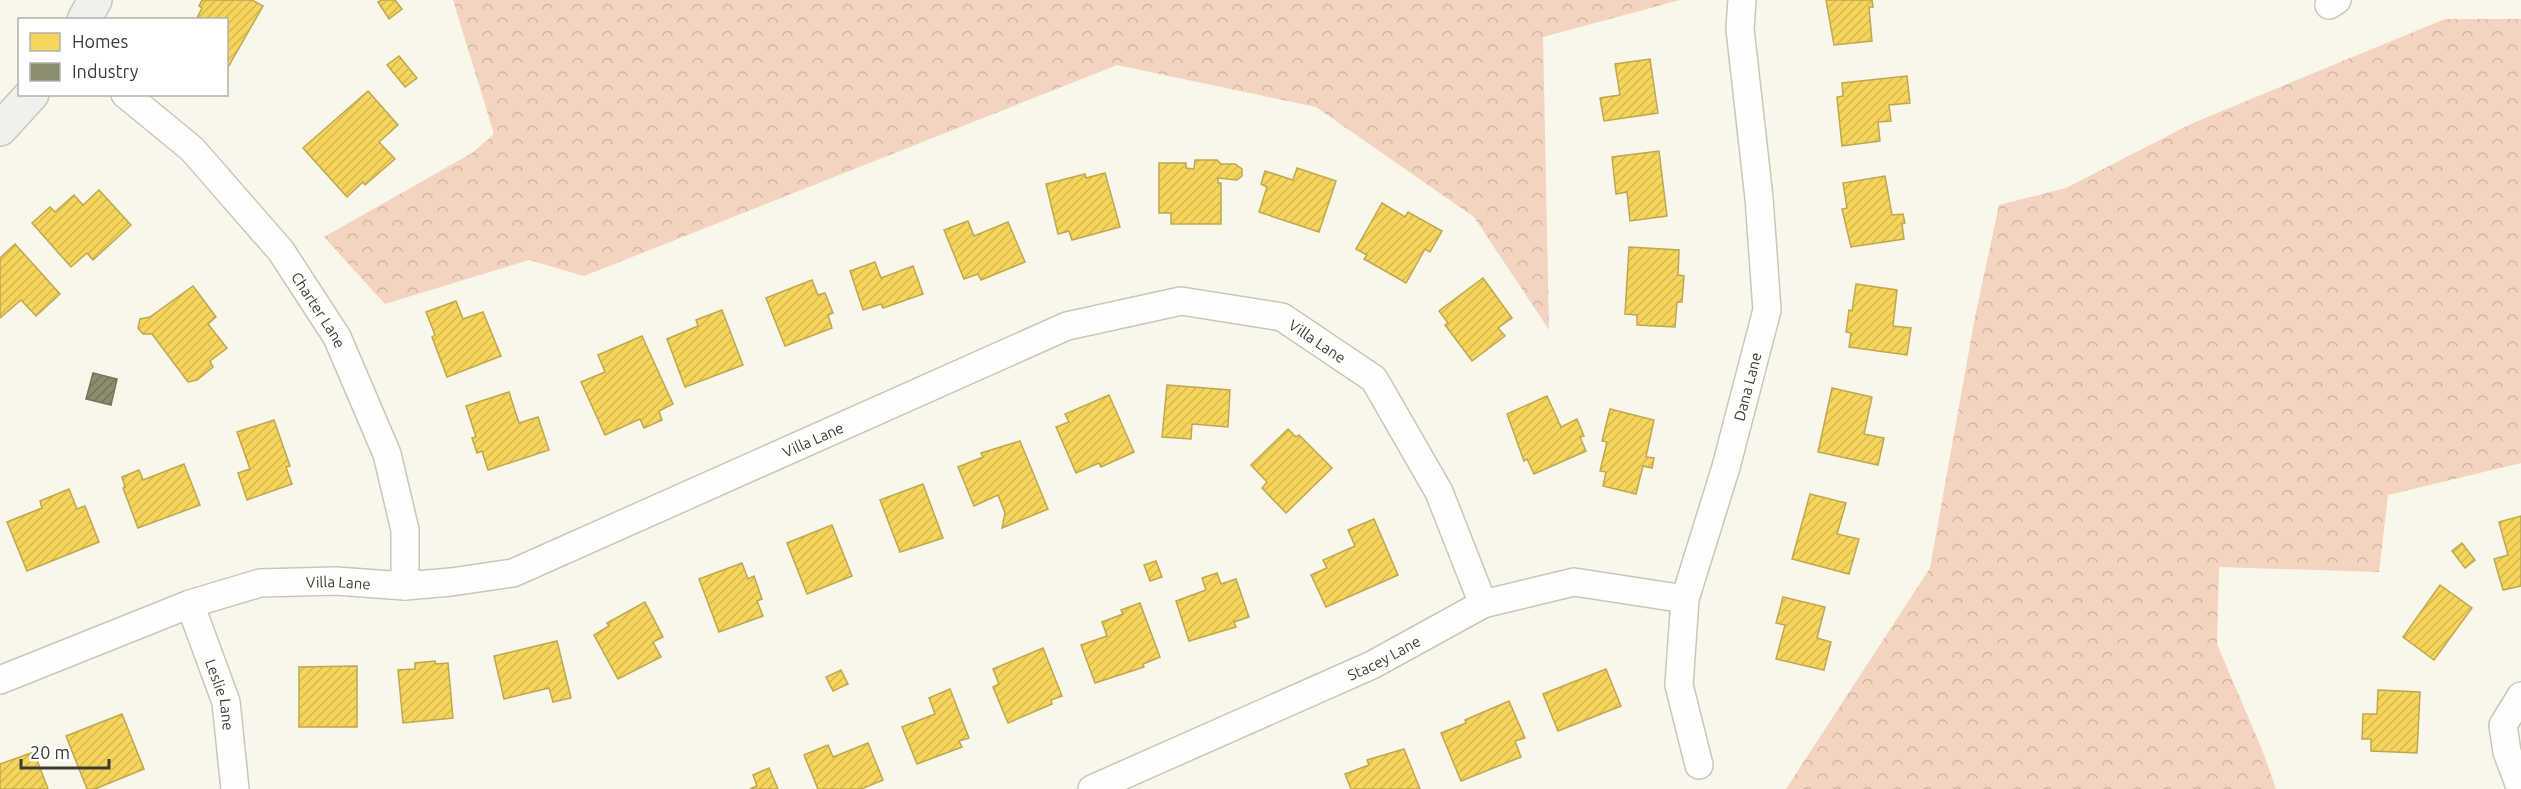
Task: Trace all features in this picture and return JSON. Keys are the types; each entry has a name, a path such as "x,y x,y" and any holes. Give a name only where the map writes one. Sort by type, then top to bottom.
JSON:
{"street":[{"path":"85,18 95,0"},
{"name":"Dana Lane","path":"1699,765 1679,685 1685,599 1726,467 1767,310 1759,198 1740,29 1742,0"},
{"path":"0,129 30,96"},
{"name":"Charter Lane","path":"127,96 192,149 281,250 337,337 387,454 405,530 405,586"},
{"name":"Villa Lane","path":"0,680 190,604 260,583 336,582 405,586 513,573 1067,326 1181,301 1282,317 1374,379 1440,492 1483,604"},
{"name":"Stacey Lane","path":"1092,789 1372,665 1483,604 1574,582 1685,599"},
{"name":"Leslie Lane","path":"190,604 226,702 235,789"},
{"path":"2521,696 2503,725 2507,752 2521,789"}],"green space":[{"path":"453,0 1680,0 1543,37 1549,330 1474,217 1316,107 1117,65 584,276 529,260 385,304 324,237 472,153 494,134"},
{"path":"2445,19 2521,19 2521,463 2388,495 2379,572 2219,567 2217,644 2263,752 2276,789 1786,789 1930,568 1975,317 1999,205 2066,188 2193,123"}],"building: Homes":[{"path":"202,0 252,0 263,6 228,67 228,18 197,18 202,8 199,6"},
{"path":"395,0 402,9 389,19 378,2"},
{"path":"1826,0 1872,0 1873,7 1869,7 1872,41 1834,45"},
{"path":"399,56 417,78 405,87 387,65"},
{"path":"1650,59 1658,113 1604,121 1600,98 1620,95 1615,64"},
{"path":"1907,76 1910,103 1889,105 1891,121 1878,122 1880,141 1842,146 1837,97 1843,96 1842,83"},
{"path":"368,91 398,125 379,142 395,159 365,185 363,182 347,197 303,148"},
{"path":"1659,151 1667,216 1630,221 1627,192 1616,194 1612,157"},
{"path":"1195,160 1217,160 1221,164 1235,164 1242,169 1242,176 1237,180 1218,178 1218,183 1221,183 1221,224 1171,224 1171,213 1159,213 1159,163 1186,163 1186,168 1194,169"},
{"path":"1297,168 1336,181 1319,232 1259,212 1267,187 1261,184 1265,171 1293,180"},
{"path":"1105,173 1120,227 1072,240 1069,231 1058,234 1046,184 1085,174 1086,178"},
{"path":"1885,176 1892,215 1903,214 1904,239 1851,247 1842,209 1847,208 1843,183"},
{"path":"99,190 131,225 93,260 87,253 71,267 32,223 50,207 55,212 74,195 83,205"},
{"path":"1382,203 1405,217 1408,212 1442,231 1430,252 1425,249 1406,283 1364,259 1367,255 1356,249"},
{"path":"968,221 974,236 1008,222 1025,262 981,280 978,274 964,279 944,230"},
{"path":"15,244 60,294 36,316 21,300 0,318 0,258"},
{"path":"1629,247 1679,250 1678,275 1684,276 1682,302 1677,302 1675,327 1637,325 1637,315 1625,314"},
{"path":"875,262 881,278 913,266 923,294 883,308 881,304 863,310 850,271"},
{"path":"1483,278 1512,318 1498,328 1505,336 1472,361 1445,325 1448,323 1439,311"},
{"path":"812,280 818,295 825,293 833,313 828,315 832,328 785,346 766,298"},
{"path":"1856,284 1897,290 1893,326 1911,328 1907,355 1849,347 1851,333 1846,332"},
{"path":"193,286 216,317 208,324 227,348 210,361 213,367 197,380 188,382 152,334 143,334 138,328 140,319 150,317"},
{"path":"456,301 463,319 483,312 501,356 447,377 432,337 435,335 426,312"},
{"path":"722,310 743,365 685,387 667,339 698,326 696,320"},
{"path":"642,336 673,404 659,411 662,420 644,428 640,419 605,435 581,382 605,372 598,355"},
{"path":"1167,385 1230,390 1228,427 1192,424 1191,439 1162,437"},
{"path":"1832,388 1872,397 1864,434 1884,438 1878,465 1818,452"},
{"path":"509,392 519,423 538,417 549,450 488,470 482,451 477,453 472,438 476,437 466,406"},
{"path":"1109,395 1134,452 1101,467 1099,463 1076,473 1056,427 1069,422 1065,414"},
{"path":"1547,396 1561,427 1577,419 1584,436 1580,437 1586,451 1534,474 1527,459 1524,461 1507,414"},
{"path":"1610,409 1654,420 1646,457 1654,458 1652,468 1643,466 1636,494 1603,486 1606,472 1600,471 1607,442 1602,441"},
{"path":"274,420 290,466 286,467 292,484 247,500 238,473 250,469 237,432"},
{"path":"1288,429 1296,437 1299,435 1332,468 1286,513 1262,488 1267,482 1251,465"},
{"path":"1020,441 1048,509 1002,528 1005,513 998,495 974,506 958,467 983,457 981,453"},
{"path":"184,464 200,505 138,528 123,488 125,487 122,477 139,470 143,480"},
{"path":"923,484 943,538 900,552 880,500"},
{"path":"69,489 77,509 85,506 99,542 27,571 7,522 42,508 40,501"},
{"path":"1810,494 1846,503 1837,534 1859,539 1849,574 1792,559"},
{"path":"2521,516 2521,586 2503,590 2494,559 2508,555 2499,522"},
{"path":"1374,519 1398,575 1326,607 1311,575 1327,568 1323,560 1355,546 1348,530"},
{"path":"832,525 852,576 807,594 787,543"},
{"path":"2462,543 2475,560 2465,568 2452,551"},
{"path":"1156,561 1162,577 1150,581 1144,565"},
{"path":"742,563 748,579 754,576 762,599 757,601 763,616 719,632 699,579"},
{"path":"1217,573 1221,584 1236,579 1249,617 1234,622 1236,627 1189,641 1176,601 1206,590 1202,578"},
{"path":"2440,585 2472,608 2434,660 2403,637"},
{"path":"1783,597 1825,607 1817,638 1831,642 1824,670 1776,659 1785,625 1776,623"},
{"path":"645,602 663,637 653,642 661,657 618,679 594,635 609,626 607,623"},
{"path":"1140,603 1160,657 1143,664 1144,667 1095,683 1081,645 1107,636 1102,622 1123,614 1121,610"},
{"path":"557,641 571,698 553,702 549,688 504,699 494,656"},
{"path":"1043,648 1062,696 1051,700 1052,704 1008,723 993,687 999,684 993,669"},
{"path":"435,661 436,664 448,663 453,718 403,723 398,670 415,669 415,663"},
{"path":"357,666 357,727 299,727 299,667"},
{"path":"1606,669 1621,706 1558,731 1543,694"},
{"path":"841,670 848,684 833,691 826,677"},
{"path":"950,689 969,738 959,741 962,747 917,764 902,727 935,714 929,698"},
{"path":"2378,690 2420,692 2417,753 2371,751 2371,739 2362,739 2363,714 2377,714"},
{"path":"1509,701 1525,738 1515,741 1521,757 1461,781 1441,733"},
{"path":"122,714 144,769 95,789 87,789 66,736"},
{"path":"868,743 883,780 861,789 818,789 804,755 828,745 833,757"},
{"path":"1404,749 1420,789 1351,789 1345,774 1369,765 1367,760"},
{"path":"34,752 48,789 0,789 0,764"},
{"path":"769,768 778,789 750,789 757,786 753,775"}],"building: Industry":[{"path":"93,373 117,379 111,405 86,399"}]}
